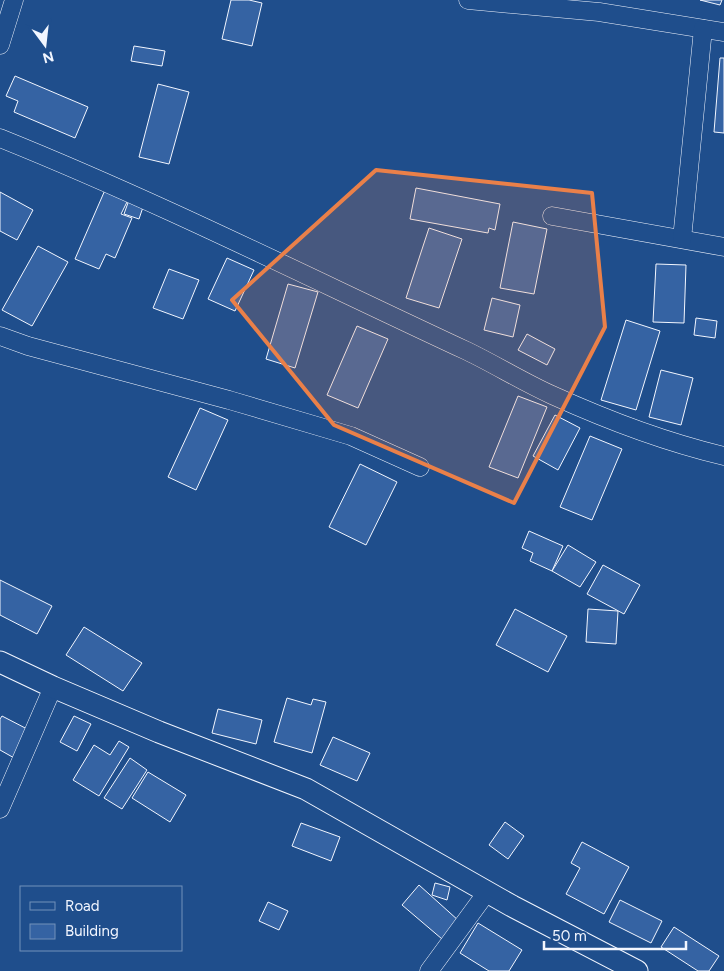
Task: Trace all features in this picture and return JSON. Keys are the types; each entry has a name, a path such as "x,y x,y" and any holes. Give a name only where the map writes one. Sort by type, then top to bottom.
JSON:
{"street":[{"path":"0,45 14,0"},
{"path":"468,0 599,12 724,32"},
{"path":"682,239 703,29"},
{"path":"0,138 95,177 244,246 480,357 550,395 692,449 724,456"},
{"path":"552,216 724,247"},
{"path":"0,336 28,346 229,400 351,436 420,467"},
{"path":"0,662 53,687 167,735 306,789 487,892 637,971"},
{"path":"0,809 53,687"},
{"path":"429,971 487,892"}],"highlighted area":[{"path":"376,170 592,193 605,327 514,503 334,425 232,300"}],"building":[{"path":"231,0 249,0 262,3 252,46 222,39"},
{"path":"700,0 722,0 720,5"},
{"path":"134,46 165,51 162,66 131,61"},
{"path":"720,58 724,58 724,133 714,132"},
{"path":"15,76 88,107 75,138 14,112 18,101 6,96"},
{"path":"158,84 189,92 169,164 139,157"},
{"path":"416,188 500,204 495,230 489,228 488,233 410,219"},
{"path":"105,190 128,200 121,214 132,218 115,258 106,254 99,269 75,259"},
{"path":"0,192 33,210 17,240 0,231"},
{"path":"129,200 144,204 139,219 124,214"},
{"path":"513,222 547,229 534,294 500,288"},
{"path":"429,228 462,239 439,308 406,298"},
{"path":"38,246 68,262 32,326 2,310"},
{"path":"227,258 254,270 235,311 208,299"},
{"path":"656,264 686,265 684,323 653,322"},
{"path":"169,269 199,280 183,319 153,308"},
{"path":"288,284 318,292 295,368 266,359"},
{"path":"492,298 520,305 513,337 484,330"},
{"path":"696,318 717,321 715,338 694,335"},
{"path":"626,320 660,331 636,410 601,400"},
{"path":"357,326 388,339 358,408 327,395"},
{"path":"527,334 555,349 547,365 518,350"},
{"path":"661,370 693,378 681,425 649,417"},
{"path":"518,396 547,407 518,478 489,467"},
{"path":"200,408 228,420 196,490 168,477"},
{"path":"555,415 580,428 558,470 533,456"},
{"path":"590,436 622,449 592,520 560,507"},
{"path":"360,464 397,482 366,545 329,527"},
{"path":"529,531 563,546 552,571 530,561 533,553 522,548"},
{"path":"568,545 596,562 580,587 552,571"},
{"path":"603,565 640,585 624,614 587,594"},
{"path":"0,580 52,606 37,634 0,615"},
{"path":"515,609 567,636 548,672 496,645"},
{"path":"588,609 618,611 616,644 586,642"},
{"path":"84,627 142,663 123,691 66,655"},
{"path":"287,698 311,705 313,699 326,702 312,753 274,742"},
{"path":"218,709 262,720 256,744 212,733"},
{"path":"2,716 31,731 16,759 0,750 0,719"},
{"path":"74,716 91,724 77,751 60,742"},
{"path":"333,737 370,753 357,781 320,765"},
{"path":"119,741 129,747 99,796 73,780 94,745 110,755"},
{"path":"130,758 147,770 122,809 104,798"},
{"path":"148,772 186,795 170,822 132,798"},
{"path":"505,822 524,836 508,859 489,845"},
{"path":"301,823 340,837 331,861 292,846"},
{"path":"582,842 629,867 604,914 566,894 580,868 571,863"},
{"path":"435,883 450,887 447,900 432,895"},
{"path":"419,885 459,921 442,939 402,905"},
{"path":"620,900 662,921 651,943 609,922"},
{"path":"268,902 288,911 279,930 259,921"},
{"path":"478,923 522,950 509,971 489,971 460,953"},
{"path":"674,927 719,956 709,971 698,971 661,947"}]}
